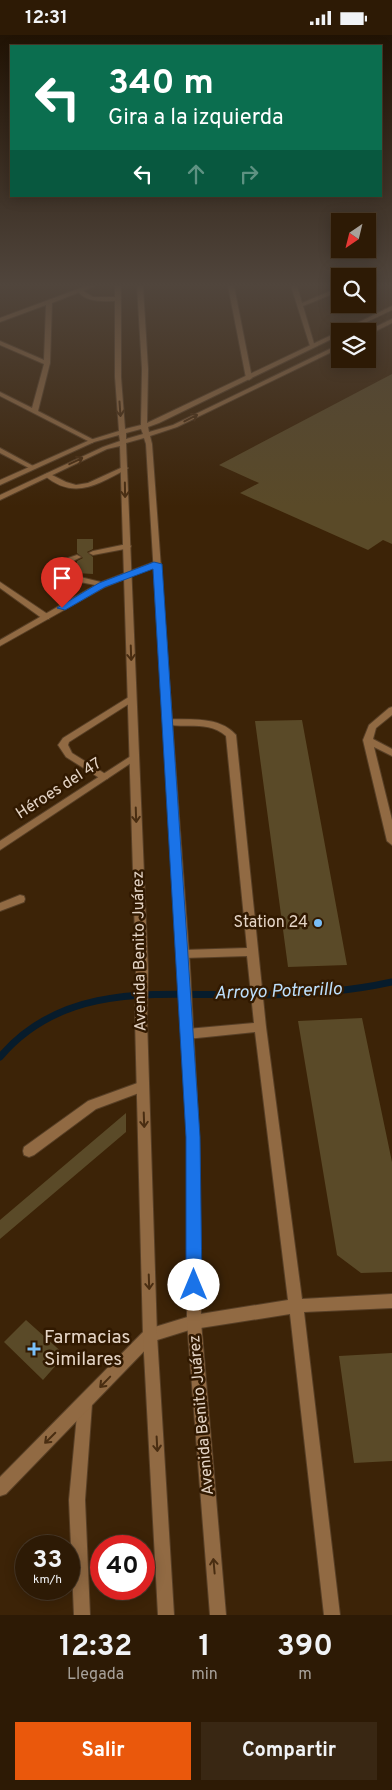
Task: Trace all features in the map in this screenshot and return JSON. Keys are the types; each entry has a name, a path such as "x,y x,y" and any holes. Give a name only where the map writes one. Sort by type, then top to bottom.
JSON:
{"street":[{"path":"39,360 47,363"},
{"path":"35,411 47,360"},
{"name":"Avenida Benito Juárez","path":"118,360 121,431 125,468 142,970 141,1019 150,1335 166,1615"},
{"name":"Avenida Benito Juárez","path":"144,360 144,426 149,444 184,968 193,1137 194,1322 218,1615"},
{"path":"245,360 249,378"},
{"path":"0,483 92,441 121,431 144,426 186,409 286,360"},
{"path":"0,498 123,442 146,436 185,421 312,360"},
{"path":"0,394 92,441"},
{"path":"0,450 33,467"},
{"path":"48,475 68,486 76,487 86,486 125,468"},
{"path":"93,553 127,546"},
{"path":"77,557 68,561 66,567 73,578 102,585"},
{"path":"0,643 102,585 157,564"},
{"path":"0,584 46,617"},
{"path":"104,777 69,755 63,745 66,740 132,698"},
{"path":"392,710 372,727 368,740 392,841"},
{"path":"168,722 215,725 226,729 231,735 260,1021 332,1615"},
{"path":"368,740 392,753"},
{"name":"Héroes del 47","path":"0,845 134,757"},
{"path":"0,907 20,899"},
{"path":"183,954 253,953"},
{"path":"187,1034 260,1021"},
{"path":"29,1151 92,1105 143,1085"},
{"path":"0,1488 85,1404 150,1335 194,1322 296,1306 392,1301"},
{"path":"82,1615 76,1500 85,1404"}],"building":[{"path":"392,374 392,544 383,540 368,550 240,493 259,483 219,465"},
{"path":"77,539 93,539 93,549 87,552 93,557 93,574 76,573 77,561 83,558 77,553"},
{"path":"302,720 347,965 288,967 255,721"},
{"path":"362,1018 392,1162 392,1272 361,1273 337,1255 298,1021"},
{"path":"126,1113 126,1132 0,1239 0,1220"},
{"name":"Farmacias Similares","path":"26,1320 65,1355 43,1380 4,1342"},
{"path":"392,1353 392,1461 354,1463 339,1356"}],"waterway":[{"name":"Arroyo Potrerillo","path":"0,1057 26,1032 55,1015 86,1003 152,994 307,994 341,991 392,982"}],"place":[{"name":"Station 24","path":"318,923"},
{"name":"Farmacias Similares","path":"34,1349"}],"route":[{"path":"62,608 102,585 157,564 184,968 193,1137 194,1285"}]}
